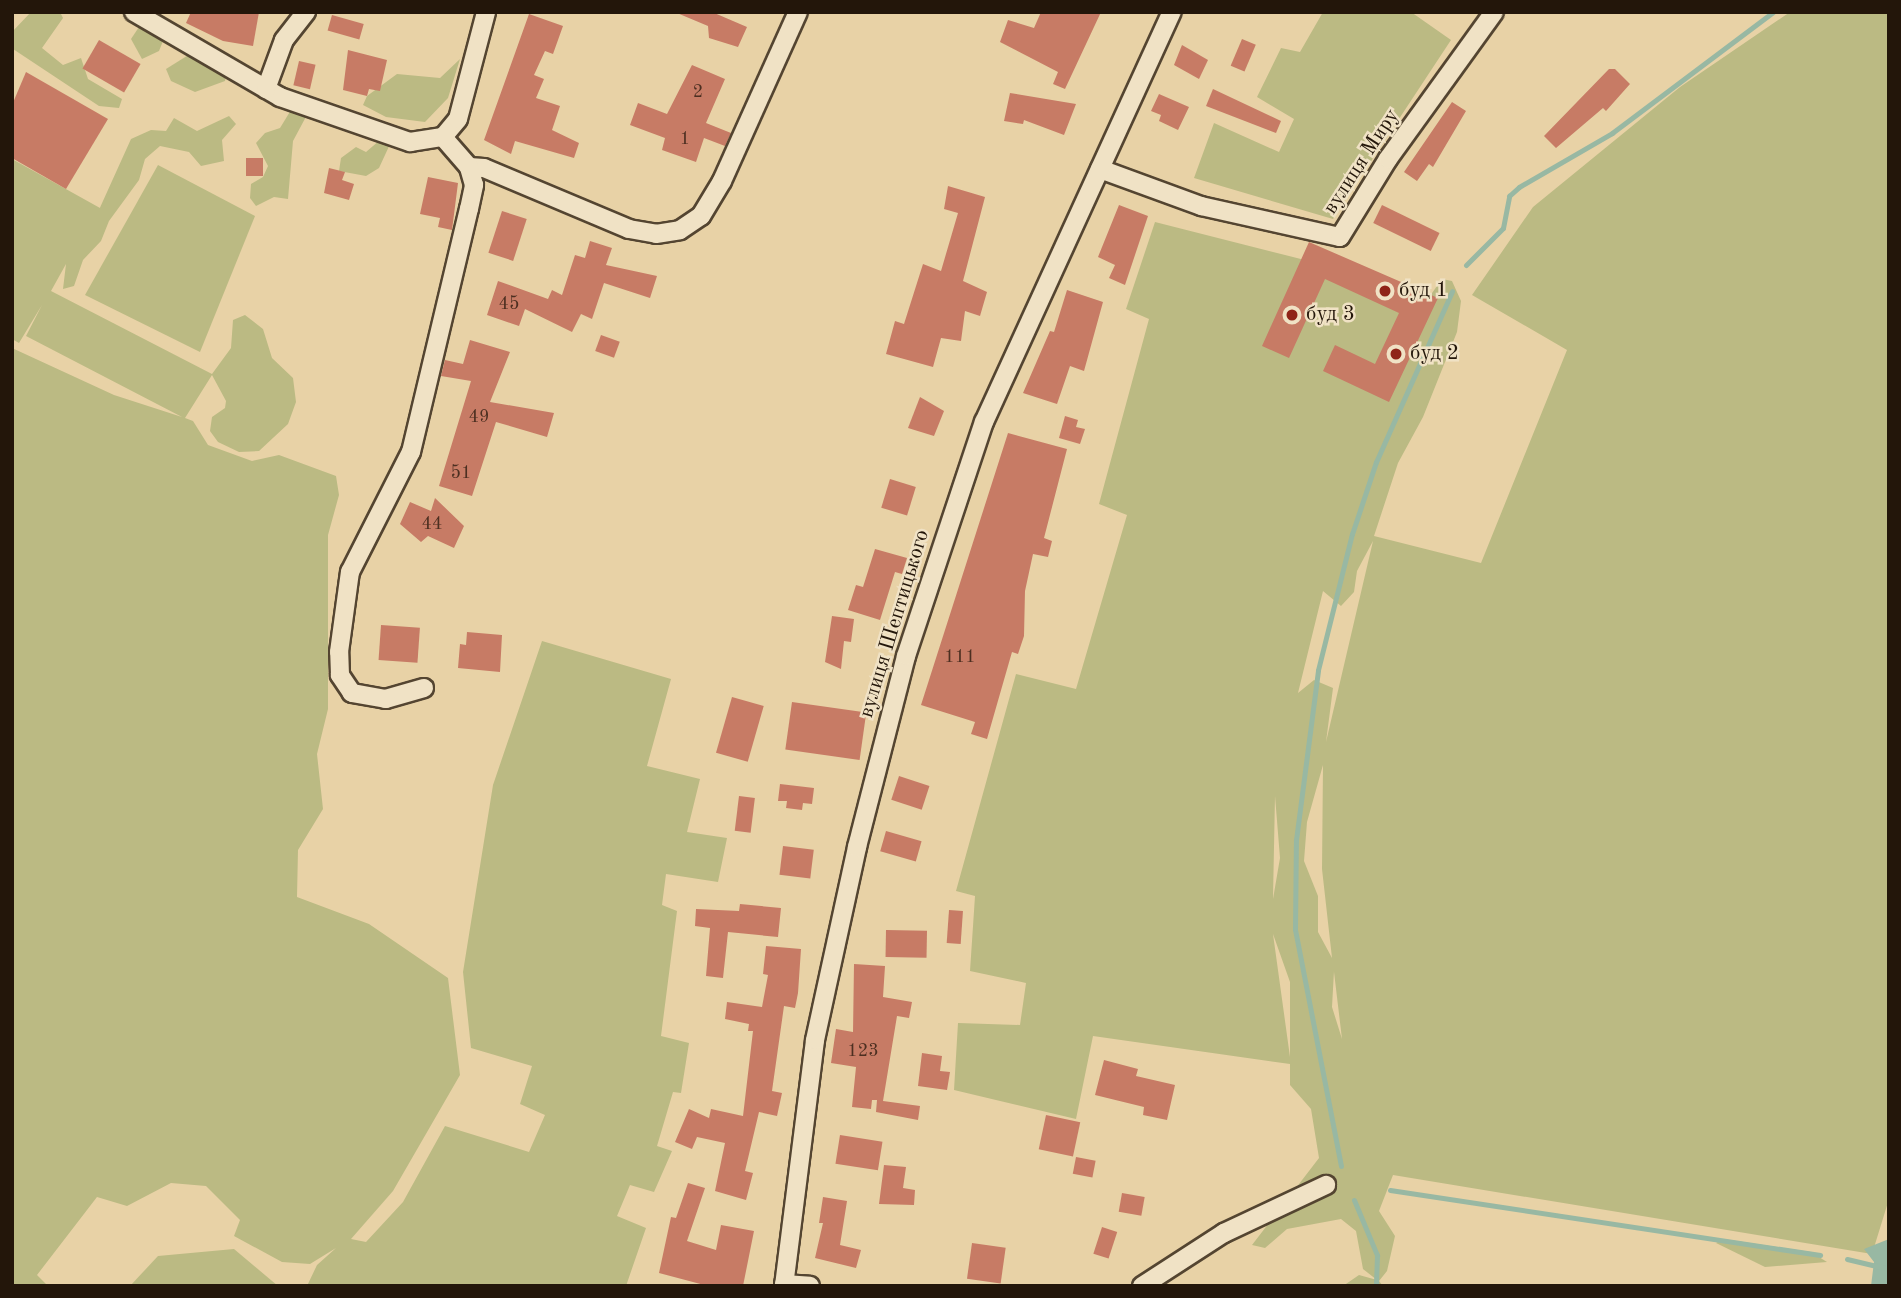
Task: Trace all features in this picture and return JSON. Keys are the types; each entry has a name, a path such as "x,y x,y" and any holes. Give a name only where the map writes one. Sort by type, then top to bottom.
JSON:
{"street":[{"path":"134,12 266,89 411,142 443,136 458,119 486,12"},
{"path":"266,89 284,40 306,12"},
{"path":"469,167 484,168 629,229 656,234 680,230 701,216 722,181 797,12"},
{"name":"вулиця Шептицького","path":"784,1285 815,1040 857,847 906,656 984,422 1172,12"},
{"name":"вулиця Миру","path":"1100,169 1201,206 1340,237 1388,159 1494,12"},
{"path":"424,688 386,699 352,693 340,676 339,652 350,572 411,452 472,197 469,167 443,136"},
{"path":"1142,1286 1224,1233 1326,1185"},
{"path":"784,1285 810,1286"}],"shaded area":[{"path":"31,12 60,12 63,18 42,48 63,65 81,58 88,79 122,99 119,108 99,106 13,49 12,32"},
{"path":"1323,12 1411,12 1451,40 1333,219 1194,178 1214,123 1279,152 1294,119 1257,97 1281,48 1300,52"},
{"path":"1790,12 1889,12 1889,1199 1872,1254 1393,1175 1379,1211 1395,1236 1387,1271 1379,1281 1383,1286 1343,1286 1359,1275 1377,1280 1363,1269 1356,1231 1341,1219 1287,1229 1265,1248 1252,1245 1319,1158 1311,1109 1290,1085 1290,1064 1093,1036 1076,1119 954,1090 958,1023 1020,1025 1026,983 970,971 975,896 956,891 1016,674 1076,689 1127,515 1099,504 1149,319 1126,309 1155,222 1423,290 1415,317 1442,279 1452,281 1461,301 1457,332 1423,417 1398,463 1374,536 1481,563 1567,350 1472,295 1533,207 1680,87","holes":["1373,541 1326,742 1333,688 1314,680 1298,693 1323,591 1341,606 1354,592 1357,571","1323,765 1322,869 1332,958 1318,932 1318,896 1304,861 1307,822","1275,796 1280,858 1273,899","1273,934 1290,982 1290,1057","1334,971 1334,972 1342,1039 1332,1007"]},
{"path":"141,24 163,41 159,51 142,59 131,39"},
{"path":"190,54 226,76 225,81 195,92 171,81 166,69"},
{"path":"460,59 448,98 425,122 386,117 363,105 367,96 397,74 440,78"},
{"path":"291,110 308,113 293,141 288,199 274,197 256,206 250,198 251,184 263,177 268,166 256,143 265,133 280,128"},
{"path":"229,116 236,124 222,140 224,161 201,166 189,152 160,146 145,159 139,180 109,221 101,241 83,260 74,286 63,289 66,264 51,291 212,374 231,348 233,320 245,315 263,329 272,358 293,378 296,402 288,424 259,451 239,452 218,442 210,431 212,417 225,408 226,401 212,375 185,418 193,421 208,445 252,461 279,455 336,476 339,495 328,535 328,709 317,754 323,809 298,850 297,897 369,924 448,978 460,1075 393,1191 351,1239 366,1242 403,1202 445,1126 529,1152 545,1115 520,1104 532,1066 471,1048 463,972 493,785 542,641 671,679 647,766 700,779 687,832 727,838 718,882 666,874 662,905 677,911 661,1036 689,1043 681,1093 673,1092 657,1146 672,1151 654,1192 630,1185 617,1216 646,1228 626,1286 307,1286 317,1265 336,1248 310,1264 282,1262 234,1236 240,1220 206,1186 171,1183 127,1206 97,1197 37,1275 48,1286 12,1286 12,348 114,395 182,417 26,336 42,305 19,343 12,339 12,159 100,208 131,139 151,130 166,131 174,118 197,131"},
{"path":"380,140 391,142 379,168 366,176 339,171 341,158 356,147 366,152"},
{"path":"158,165 255,216 200,352 85,295"},
{"path":"1723,1239 1811,1252 1827,1262 1765,1267 1716,1243"},
{"path":"1889,1239 1889,1286 1871,1286 1874,1262 1864,1249"},
{"path":"234,1249 278,1286 130,1286 158,1256"}],"building":[{"path":"191,12 259,12 253,46 223,41 186,23"},
{"path":"712,12 747,27 738,47 709,38 708,26 677,13"},
{"path":"1041,12 1101,12 1065,89 1053,84 1058,72 1000,42 1008,20 1034,28"},
{"path":"529,14 563,26 553,54 545,51 534,75 544,79 536,98 560,106 552,130 579,143 574,158 515,141 511,154 484,140"},
{"path":"332,15 364,24 359,39 328,30"},
{"path":"1242,39 1256,45 1244,72 1231,66"},
{"path":"99,40 141,64 124,93 82,69"},
{"path":"1182,45 1208,60 1199,79 1174,65"},
{"path":"348,50 387,60 380,91 369,89 367,96 343,90"},
{"path":"299,61 316,65 310,89 293,85"},
{"path":"692,65 725,79 706,123 731,133 725,146 704,138 696,162 662,150 665,138 630,125 638,103 667,114"},
{"path":"1609,69 1615,69 1630,84 1606,111 1603,108 1556,148 1544,136"},
{"path":"26,72 108,119 66,189 12,158 12,105"},
{"path":"1213,89 1281,121 1276,133 1206,106"},
{"path":"1010,93 1076,104 1064,135 1024,120 1023,124 1004,121"},
{"path":"1159,94 1189,107 1178,130 1159,121 1161,115 1151,111"},
{"path":"1452,102 1466,111 1433,167 1429,164 1417,181 1404,172"},
{"path":"246,158 263,158 263,176 246,176"},
{"path":"329,168 345,172 342,180 354,184 349,200 324,193"},
{"path":"428,177 458,183 452,230 438,227 440,218 420,214"},
{"path":"948,186 985,197 963,281 987,292 980,316 965,311 961,341 941,338 933,367 886,354 895,321 904,324 923,264 941,271 958,213 944,209"},
{"path":"1119,205 1148,216 1125,285 1109,278 1115,265 1098,257"},
{"path":"1382,205 1440,233 1431,251 1373,223"},
{"path":"502,211 527,219 513,261 488,253"},
{"path":"590,241 612,248 606,265 657,276 650,298 604,283 592,319 581,314 572,332 525,309 519,326 487,315 498,281 548,299 552,290 562,295 575,255 585,258"},
{"path":"1309,242 1438,298 1389,402 1323,371 1335,345 1375,364 1399,313 1325,279 1289,358 1262,346"},
{"path":"1067,290 1103,302 1084,371 1070,366 1057,404 1023,393 1050,331 1054,332"},
{"path":"601,335 620,342 614,358 595,351"},
{"path":"470,340 510,352 490,402 554,413 547,437 496,422 472,496 439,486 471,381 441,376 445,360 463,364"},
{"path":"920,397 944,411 934,436 908,428"},
{"path":"1065,416 1078,420 1076,427 1085,429 1080,444 1059,438"},
{"path":"1008,433 1067,449 1044,538 1052,541 1048,557 1033,554 1025,591 1024,636 1018,654 1012,652 987,739 971,734 975,722 921,705"},
{"path":"890,479 916,487 907,516 881,508"},
{"path":"435,498 464,526 454,548 428,536 421,542 400,524 410,502 431,511"},
{"path":"875,549 907,558 902,574 895,572 880,620 848,610 856,585 863,587"},
{"path":"832,616 854,619 851,642 844,641 841,669 825,662"},
{"path":"381,625 420,628 417,663 379,660"},
{"path":"467,632 502,635 500,672 458,668 460,644 466,645"},
{"path":"732,697 764,706 748,762 716,753"},
{"path":"792,702 866,712 860,760 785,750"},
{"path":"899,776 929,786 922,810 891,800"},
{"path":"780,784 814,788 812,804 803,803 802,810 786,808 787,801 778,801"},
{"path":"739,796 755,798 751,833 735,831"},
{"path":"886,831 922,841 916,861 880,851"},
{"path":"783,846 814,850 810,879 779,875"},
{"path":"740,904 781,908 778,937 728,932 723,978 706,976 710,928 695,926 696,909 739,911"},
{"path":"949,910 963,911 961,944 947,943"},
{"path":"886,930 927,931 927,958 886,957"},
{"path":"766,946 801,949 798,993 795,1008 784,1006 772,1091 782,1093 777,1116 759,1112 745,1171 753,1173 746,1200 715,1191 725,1143 697,1137 692,1149 675,1142 689,1109 709,1118 711,1109 743,1116 753,1031 748,1031 749,1024 725,1019 727,1002 762,1007 768,975 763,974"},
{"path":"854,964 885,966 883,997 912,1002 909,1018 897,1016 883,1101 920,1106 918,1120 876,1112 877,1100 872,1100 871,1109 852,1107 856,1067 831,1063 836,1029 853,1032"},
{"path":"922,1053 942,1056 940,1071 950,1072 947,1090 918,1086"},
{"path":"1104,1060 1138,1069 1136,1076 1175,1085 1167,1120 1143,1115 1144,1107 1095,1095"},
{"path":"1046,1115 1080,1122 1073,1157 1039,1149"},
{"path":"840,1135 882,1142 878,1170 835,1164"},
{"path":"1076,1157 1096,1161 1092,1178 1073,1174"},
{"path":"884,1165 906,1167 903,1188 915,1190 914,1205 879,1204"},
{"path":"688,1183 705,1188 687,1241 716,1250 721,1225 754,1231 743,1286 708,1286 659,1273 671,1217 676,1218"},
{"path":"1122,1193 1145,1197 1141,1216 1119,1212"},
{"path":"823,1197 847,1201 840,1245 861,1250 856,1268 815,1258 823,1223 819,1223"},
{"path":"1102,1227 1117,1232 1109,1259 1093,1254"},
{"path":"972,1243 1006,1248 1001,1283 967,1279"}],"waterway":[{"path":"1466,265 1503,228 1509,196 1519,187 1612,133 1773,12"},
{"path":"1341,1166 1295,929 1296,840 1318,670 1352,534 1376,462 1452,291"},
{"path":"1390,1190 1820,1255"},
{"path":"1354,1200 1377,1255 1376,1286"},
{"path":"1847,1259 1889,1269"}],"place":[{"name":"буд 1","path":"1385,291"},
{"name":"буд 3","path":"1292,315"},
{"name":"буд 2","path":"1396,354"}]}
